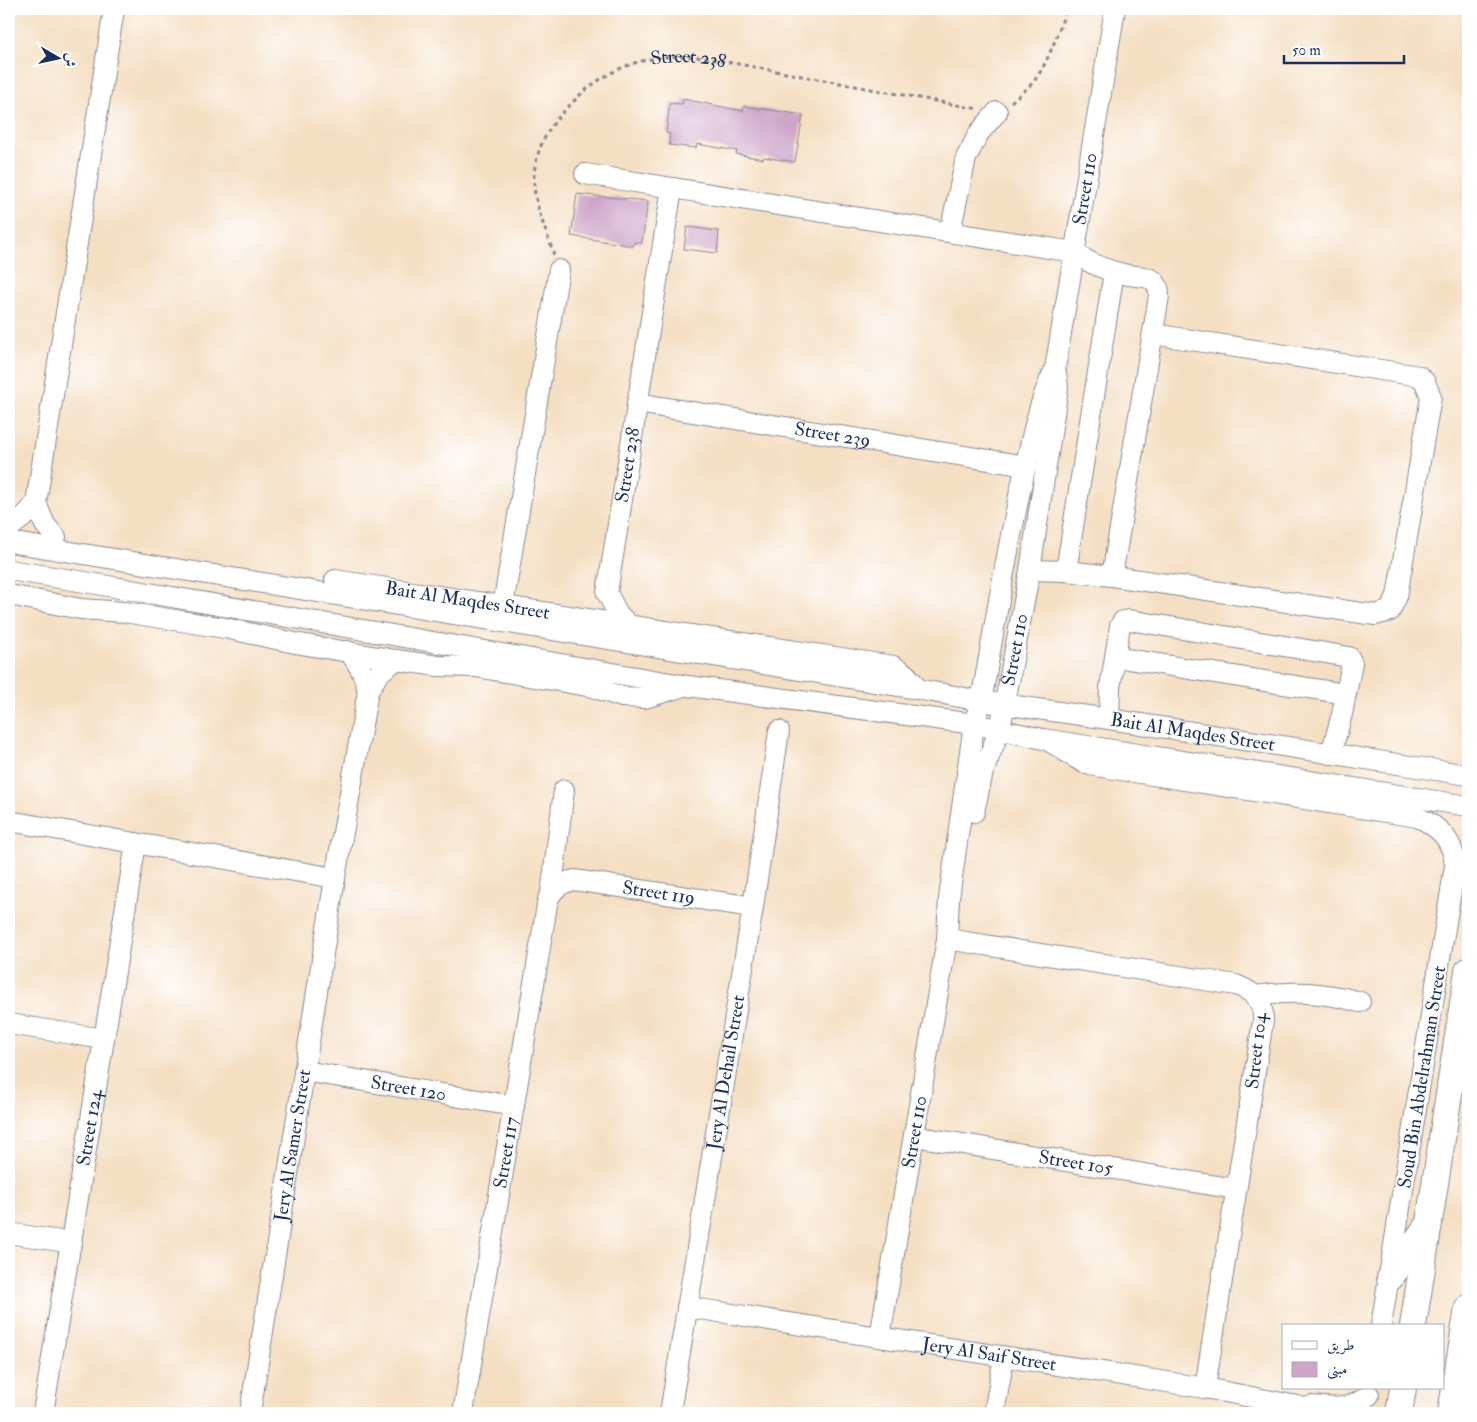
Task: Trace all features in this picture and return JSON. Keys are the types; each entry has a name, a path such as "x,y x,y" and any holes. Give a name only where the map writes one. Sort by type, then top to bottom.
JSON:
{"main road":[{"name":"Soud Bin Abdelrahman Street","path":"1413,1324 1468,970"},
{"path":"1390,1278 1429,1224"},
{"path":"1451,1413 1468,1308"},
{"path":"1399,1413 1403,1390"}],"street":[{"path":"56,537 41,518 36,503 114,9"},
{"name":"Street 110","path":"948,933 949,898 974,724 981,702 1014,516 1037,414 1054,369 1115,9"},
{"path":"950,232 966,158 979,133 997,112"},
{"path":"585,174 1074,252 1096,266 1152,280 1158,286 1159,291 1112,576"},
{"name":"Street 238","path":"607,593 672,188"},
{"path":"503,606 559,270"},
{"path":"1066,571 1114,272"},
{"path":"1030,570 1066,571 1112,576 1375,615 1390,611 1397,596 1399,586 1430,397 1425,382 1419,376 1152,334"},
{"name":"Street 110","path":"880,1338 948,933 958,899 983,772 1000,729 1030,570 1058,387 1054,369"},
{"name":"Street 239","path":"637,403 1026,466"},
{"path":"9,529 36,503"},
{"name":"Bait Al Maqdes Street","path":"9,529 56,537 120,553 916,688 981,702 1109,719 1468,775"},
{"name":"Bait Al Maqdes Street","path":"9,542 120,553 503,606 893,666 899,668 910,677 916,688"},
{"name":"Bait Al Maqdes Street","path":"9,570 688,686 974,724 1043,739 1468,806"},
{"path":"571,616 607,593 618,614 629,625"},
{"name":"Bait Al Maqdes Street","path":"9,595 81,609 124,612 225,628 295,643 396,660 438,666 476,667 593,687 622,697 645,698 674,688 688,686"},
{"path":"250,611 295,643"},
{"path":"1109,719 1110,696 1120,626 1123,621 1129,620 1349,657 1352,662 1331,754"},
{"name":"Jery Al Samer Street","path":"348,651 363,674 368,692"},
{"path":"1115,657 1346,694"},
{"name":"Jery Al Samer Street","path":"250,1413 335,878 368,692 379,673 396,660"},
{"name":"Jery Al Dehail Street","path":"670,1413 753,907 779,731"},
{"name":"Bait Al Maqdes Street","path":"1043,739 1090,765 1417,817 1440,831"},
{"name":"Street 117","path":"463,1413 548,900 558,888 564,790"},
{"path":"9,821 335,878"},
{"name":"Soud Bin Abdelrahman Street","path":"1381,1324 1455,866 1452,848 1440,831"},
{"name":"Street 124","path":"44,1413 136,843"},
{"name":"Street 119","path":"558,888 574,880 753,907"},
{"name":"Street 104","path":"948,933 1236,985 1246,989 1262,1005 1263,1021 1205,1388"},
{"path":"1255,996 1277,993 1319,993 1360,1002"},
{"path":"9,1024 104,1039"},
{"name":"Street 120","path":"304,1071 514,1106"},
{"name":"Street 105","path":"914,1136 1236,1189"},
{"path":"9,1233 72,1243"},
{"name":"Jery Al Saif Street","path":"687,1307 1205,1388 1326,1413"},
{"path":"994,1413 1004,1357"},
{"name":"Jery Al Saif Street","path":"1292,1405 1344,1408 1369,1399"}],"path":[{"path":"997,112 1024,92 1035,80 1056,36 1066,9"},
{"name":"Street 238","path":"559,270 537,206 534,191 536,159 541,145 556,119 578,96 604,76 634,63 669,56 706,58 997,112"}],"building":[{"path":"683,99 743,111 744,106 803,115 795,162 764,157 763,159 736,154 737,151 697,144 696,148 669,145 670,134 666,133 670,103 682,104"},
{"path":"577,194 648,201 642,243 634,242 633,246 571,236"},
{"path":"687,227 719,231 717,253 684,249"}]}
